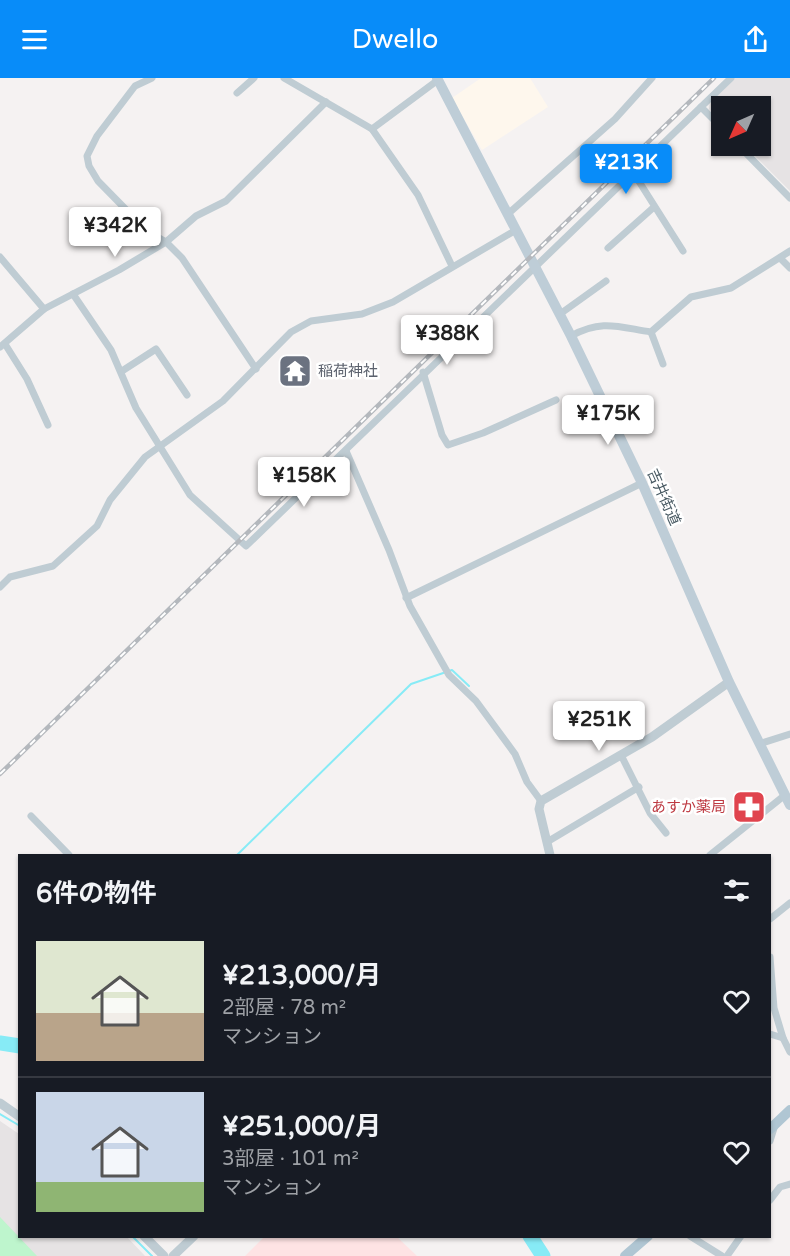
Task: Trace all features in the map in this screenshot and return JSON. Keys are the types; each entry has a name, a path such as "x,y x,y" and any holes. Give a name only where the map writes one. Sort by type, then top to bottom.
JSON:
{"main road":[{"name":"吉井街道","path":"438,79 571,336 642,483 729,682 787,800"},
{"path":"625,1256 646,1238"}],"street":[{"path":"152,78 135,86 96,136 87,156 98,181 147,231 166,242 182,258 256,369"},
{"path":"237,93 254,78"},
{"path":"284,78 372,129 418,195 452,266"},
{"path":"508,214 615,119 652,78"},
{"path":"74,294 111,350 136,408 153,439 190,495 246,546 346,452 423,372 730,78"},
{"path":"372,129 438,79"},
{"path":"48,425 27,379 2,346 44,309 166,242 196,216 226,201 327,102"},
{"path":"701,107 711,117"},
{"path":"749,156 790,198"},
{"path":"633,172 683,251"},
{"path":"608,248 654,207"},
{"path":"0,587 10,577 53,566 97,526 110,500 132,471 223,400 291,332 311,321 362,314 393,302 516,230"},
{"path":"651,332 691,297 731,288 790,251"},
{"path":"0,257 44,309"},
{"path":"780,258 790,268"},
{"path":"560,315 606,281"},
{"path":"571,336 590,326 604,324 651,332"},
{"path":"651,332 663,364"},
{"path":"122,371 156,349 187,395"},
{"path":"423,372 448,445 483,433 556,400"},
{"path":"346,452 389,550 406,598 449,675 476,701 515,754 527,782 541,801"},
{"path":"406,598 642,483"},
{"path":"550,854 539,809 541,801 652,737 729,682"},
{"path":"759,744 790,735"},
{"path":"621,755 650,813 666,833"},
{"path":"547,842 639,788"},
{"path":"711,854 787,800"},
{"path":"31,816 68,854"},
{"path":"771,918 790,903"},
{"path":"771,970 774,1008 790,1052"},
{"path":"771,1034 783,1038"},
{"path":"0,1103 18,1116"},
{"path":"771,1139 781,1121"},
{"path":"771,1199 780,1187 790,1184"},
{"path":"146,1238 164,1256"},
{"path":"173,1256 192,1238"},
{"path":"695,1238 722,1256"},
{"path":"734,1238 734,1245"},
{"path":"727,1256 739,1238"}],"shaded area":[{"path":"481,78 530,78 548,107 482,150 452,98"},
{"path":"735,78 790,78 790,191 755,156 771,156 771,96 717,96"},
{"path":"0,1121 18,1133 18,1238 128,1238 145,1256 0,1256"},
{"path":"263,1238 398,1238 417,1256 245,1256"}],"green space":[{"path":"0,1217 37,1256 0,1256"}],"waterway":[{"path":"238,854 411,684 452,670 469,686"},
{"path":"0,1043 18,1046"},
{"path":"0,1114 18,1125"},
{"path":"134,1238 152,1256"},
{"path":"531,1238 543,1256"}],"railway":[{"path":"0,774 714,78"}],"place":[{"name":"稲荷神社","path":"295,371"},
{"name":"あすか薬局","path":"749,807"}]}
